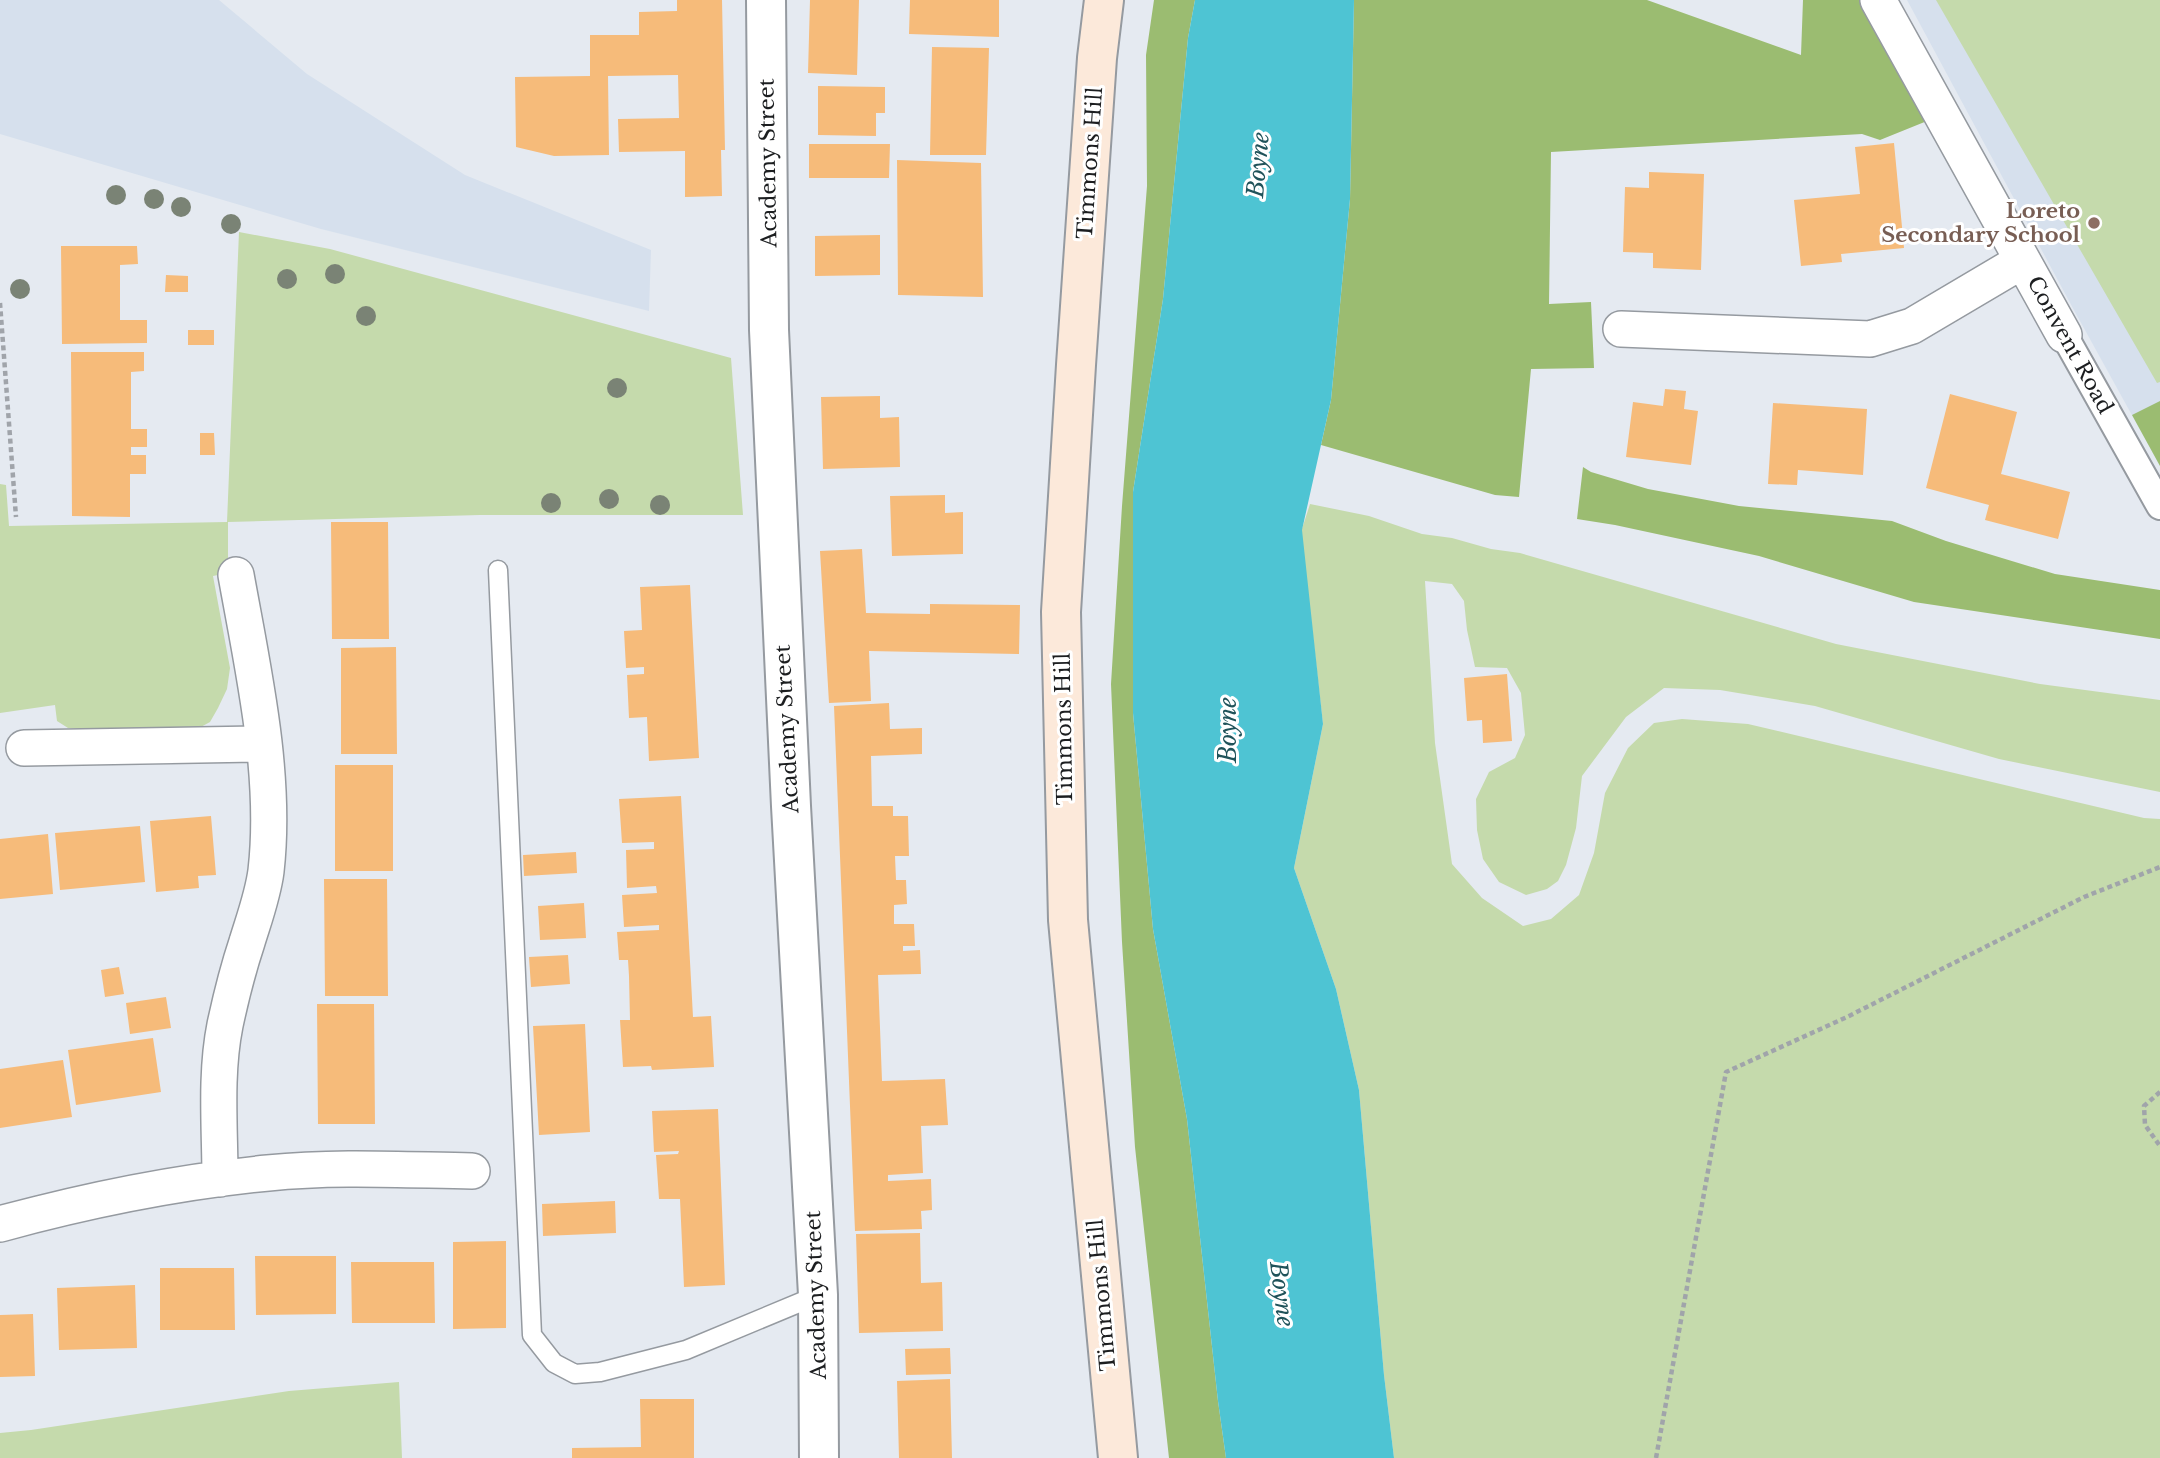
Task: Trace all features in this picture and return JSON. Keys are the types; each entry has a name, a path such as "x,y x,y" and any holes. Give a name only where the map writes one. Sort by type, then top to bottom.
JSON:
{"main road":[{"name":"Timmons Hill","path":"1104,0 1097,58 1062,612 1068,920 1118,1458"}],"street":[{"name":"Academy Street","path":"766,0 769,330 791,806 818,1294 819,1458"},
{"name":"Convent Road","path":"1878,0 2160,506"},
{"path":"1621,329 1870,339 1912,326 2022,261"},
{"path":"220,1179 219,1094 225,1028 266,872 270,806 257,690 236,575"},
{"path":"24,748 263,744"},
{"path":"0,1224 74,1203 220,1179 297,1172 472,1171"}],"lane":[{"path":"498,570 532,1335 554,1363 564,1369 575,1374 600,1372 686,1349 818,1294"}],"path":[{"path":"0,303 16,517"},
{"path":"1656,1458 1726,1072 1847,1017 2084,897 2160,867"},
{"path":"2160,1092 2144,1106 2145,1125 2160,1146"}],"shaded area":[{"path":"0,0 219,0 307,74 465,175 651,250 649,311 321,229 0,134"},
{"name":"Loreto Secondary School","path":"1907,0 2160,0 2160,466 2075,312"}],"green space":[{"path":"1154,0 1195,0 1188,38 1163,299 1133,492 1133,713 1153,929 1187,1119 1226,1458 1169,1458 1135,1147 1122,942 1111,684 1147,186 1146,55"},
{"path":"1354,0 1647,0 1801,55 1803,0 1861,0 1927,121 1880,140 1862,134 1551,152 1549,304 1591,302 1594,368 1531,369 1519,497 1495,495 1321,445 1331,400 1350,199"},
{"name":"Loreto Secondary School","path":"1936,0 2160,0 2160,382 2157,383"},
{"path":"239,232 330,249 731,358 743,515 480,515 228,522 228,573 213,576 230,668 227,689 210,722 199,728 91,730 68,728 57,721 55,705 0,713 0,484 6,485 9,526 227,522"},
{"path":"2160,401 2160,466 2132,415"},
{"path":"1583,467 1591,472 1648,489 1739,506 1892,521 1946,541 2055,574 2160,590 2160,639 1914,602 1759,556 1577,519"},
{"path":"1310,504 1369,516 1422,534 1520,553 1836,644 2040,684 2160,700 2160,792 1999,759 1815,706 1720,690 1664,688 1626,717 1582,776 1576,828 1566,865 1558,881 1547,889 1526,895 1499,882 1483,859 1477,830 1476,799 1489,772 1515,758 1525,735 1521,693 1507,668 1475,667 1464,601 1452,584 1425,581 1435,743 1452,864 1482,898 1523,926 1551,919 1579,895 1594,853 1605,793 1628,748 1654,723 1682,719 1748,724 2144,818 2160,819 2160,1458 1394,1458 1359,1090 1336,989 1294,868 1323,724 1301,532"},
{"path":"399,1382 402,1458 0,1458 0,1433 289,1391"}],"water":[{"name":"Boyne","path":"1195,0 1354,0 1350,199 1331,400 1302,530 1323,724 1294,868 1336,989 1359,1090 1394,1458 1226,1458 1187,1119 1153,929 1133,713 1133,492 1163,299 1188,38"}],"building":[{"path":"677,0 722,0 725,150 721,150 722,196 685,197 685,151 619,152 618,119 679,118 678,75 608,76 609,155 554,156 516,147 515,77 590,76 590,35 639,35 639,12 677,11"},
{"path":"810,0 859,0 857,75 808,73"},
{"path":"910,0 999,0 999,37 909,34"},
{"path":"932,47 989,48 986,155 930,155"},
{"path":"818,86 885,87 885,113 876,113 876,136 818,135"},
{"path":"1894,143 1904,248 1841,254 1842,262 1801,266 1794,200 1860,194 1855,147"},
{"path":"809,144 890,144 889,178 809,178"},
{"path":"897,160 981,163 983,297 898,295"},
{"path":"1649,172 1704,174 1701,270 1653,268 1653,253 1623,252 1625,187 1649,188"},
{"path":"880,235 880,275 815,276 815,236"},
{"path":"61,246 137,246 138,264 120,265 120,320 147,320 147,343 62,344"},
{"path":"166,275 188,276 188,292 165,292"},
{"path":"188,330 214,330 214,345 188,345"},
{"path":"71,352 144,352 144,371 131,372 131,429 147,429 147,447 131,447 131,455 146,455 146,474 130,474 130,517 72,516"},
{"path":"1665,389 1686,391 1684,409 1698,411 1691,465 1626,457 1633,402 1663,406"},
{"path":"1950,394 2017,412 2001,474 2070,492 2058,539 1985,520 1989,505 1926,488"},
{"path":"880,396 880,418 899,417 900,467 823,469 821,397"},
{"path":"1773,403 1867,409 1863,475 1798,470 1797,485 1768,484"},
{"path":"200,433 214,433 215,455 200,455"},
{"path":"945,495 945,513 963,512 963,554 892,556 890,496"},
{"path":"331,522 388,522 389,639 332,639"},
{"path":"862,549 866,613 930,614 930,604 1020,605 1019,654 869,651 871,701 829,703 820,551"},
{"path":"690,585 699,758 649,761 647,717 629,718 627,675 644,674 644,667 626,668 624,631 642,630 640,587"},
{"path":"396,647 397,754 341,754 341,648"},
{"path":"1507,674 1512,741 1483,743 1482,720 1467,721 1464,678"},
{"path":"889,703 890,729 922,728 922,754 871,756 872,806 893,806 893,816 908,816 909,856 895,856 896,880 906,880 907,904 894,905 894,924 914,924 915,946 903,946 903,951 920,950 921,974 878,975 882,1081 945,1079 948,1125 921,1126 923,1173 888,1175 888,1181 931,1179 932,1210 921,1211 922,1229 855,1231 834,706"},
{"path":"335,765 393,765 393,871 335,871"},
{"path":"681,796 693,1017 711,1016 714,1067 652,1070 651,1066 623,1067 620,1020 630,1020 629,976 628,960 619,960 617,932 659,930 659,925 624,927 622,895 657,893 656,886 627,888 626,850 654,849 654,842 622,843 619,799"},
{"path":"211,816 216,875 198,876 199,888 156,892 150,821"},
{"path":"140,826 145,882 60,890 55,833"},
{"path":"48,834 53,894 0,899 0,839"},
{"path":"576,852 577,873 524,876 523,855"},
{"path":"324,879 387,879 388,996 325,996"},
{"path":"584,903 586,938 540,940 538,906"},
{"path":"568,955 570,984 531,987 529,957"},
{"path":"119,967 124,994 105,997 101,970"},
{"path":"166,997 171,1028 130,1034 126,1003"},
{"path":"317,1004 374,1004 375,1124 318,1124"},
{"path":"585,1024 590,1132 539,1135 533,1026"},
{"path":"153,1038 161,1092 76,1105 68,1050"},
{"path":"63,1060 72,1117 0,1128 0,1069"},
{"path":"718,1109 725,1285 684,1287 680,1199 659,1199 656,1155 678,1154 679,1151 654,1152 652,1111"},
{"path":"615,1201 616,1233 543,1236 542,1204"},
{"path":"920,1233 921,1283 942,1282 943,1331 859,1333 856,1234"},
{"path":"506,1241 506,1328 453,1329 453,1242"},
{"path":"255,1256 336,1256 336,1314 256,1315"},
{"path":"351,1262 434,1262 435,1323 352,1323"},
{"path":"160,1268 234,1268 235,1330 160,1330"},
{"path":"135,1285 137,1348 59,1350 57,1288"},
{"path":"33,1314 35,1376 0,1377 0,1315"},
{"path":"950,1348 951,1374 906,1375 905,1349"},
{"path":"950,1379 952,1458 899,1458 897,1381"},
{"path":"640,1399 694,1399 694,1458 572,1458 572,1448 641,1447"}],"place":[{"name":"Loreto Secondary School","path":"2094,223"}]}
